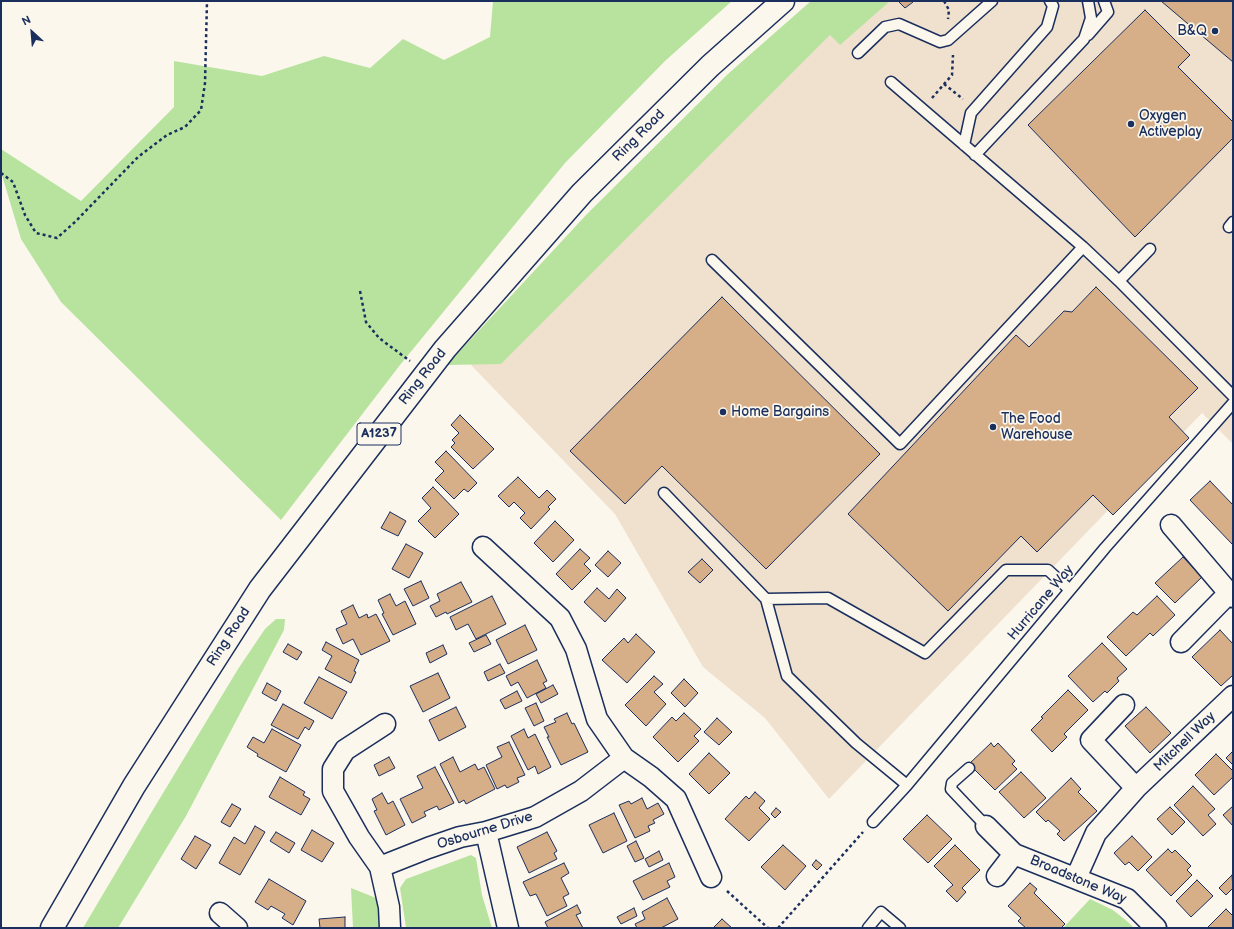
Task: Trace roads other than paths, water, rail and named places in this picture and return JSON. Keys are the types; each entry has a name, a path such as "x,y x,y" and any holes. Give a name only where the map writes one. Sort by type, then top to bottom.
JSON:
{"highway":[{"name":"Ring Road","path":"52,928 134,786 260,589 450,343 582,193 710,66 782,1"}],"street":[{"path":"1171,525 1231,595 1180,642"},
{"path":"483,547 560,618 576,649 597,719 624,758 651,777 676,799 711,877"},
{"name":"Mitchell Way","path":"1076,878 1096,833 1136,788 1233,696"},
{"path":"1124,705 1091,740 1136,788"},
{"path":"385,724 346,750 333,769 334,791 359,837 380,867 389,907 390,928"},
{"name":"Osbourne Drive","path":"380,867 460,837 486,832 535,816 581,791 624,758"},
{"name":"Broadstone Way","path":"986,826 1014,854 1127,899 1156,928"},
{"path":"486,832 508,928"},
{"name":"Broadstone Way","path":"997,876 1014,854"},
{"path":"220,913 237,928"}],"lane":[{"path":"858,53 885,27 899,24 940,42 948,40 992,1"},
{"path":"964,145 971,113 1047,27 1053,6 1050,1"},
{"path":"1084,39 1091,18 1088,1"},
{"path":"975,155 1108,12 1104,1"},
{"path":"891,82 1083,247 1119,281 1233,396"},
{"path":"712,260 900,444 1083,247"},
{"path":"1119,281 1150,250"},
{"name":"Hurricane Way","path":"872,822 907,785 1105,548 1233,403"},
{"path":"664,493 766,599 788,676 856,743 907,785"},
{"path":"766,599 828,598 925,653 1006,570 1048,570 1070,590"},
{"path":"969,768 952,783 951,789 986,826"},
{"path":"868,928 881,912 900,928"}],"place":[{"name":"B&Q","path":"1215,31"},
{"name":"Oxygen Activeplay","path":"1131,124"},
{"name":"Home Bargains","path":"723,412"},
{"name":"The Food Warehouse","path":"993,427"}]}
